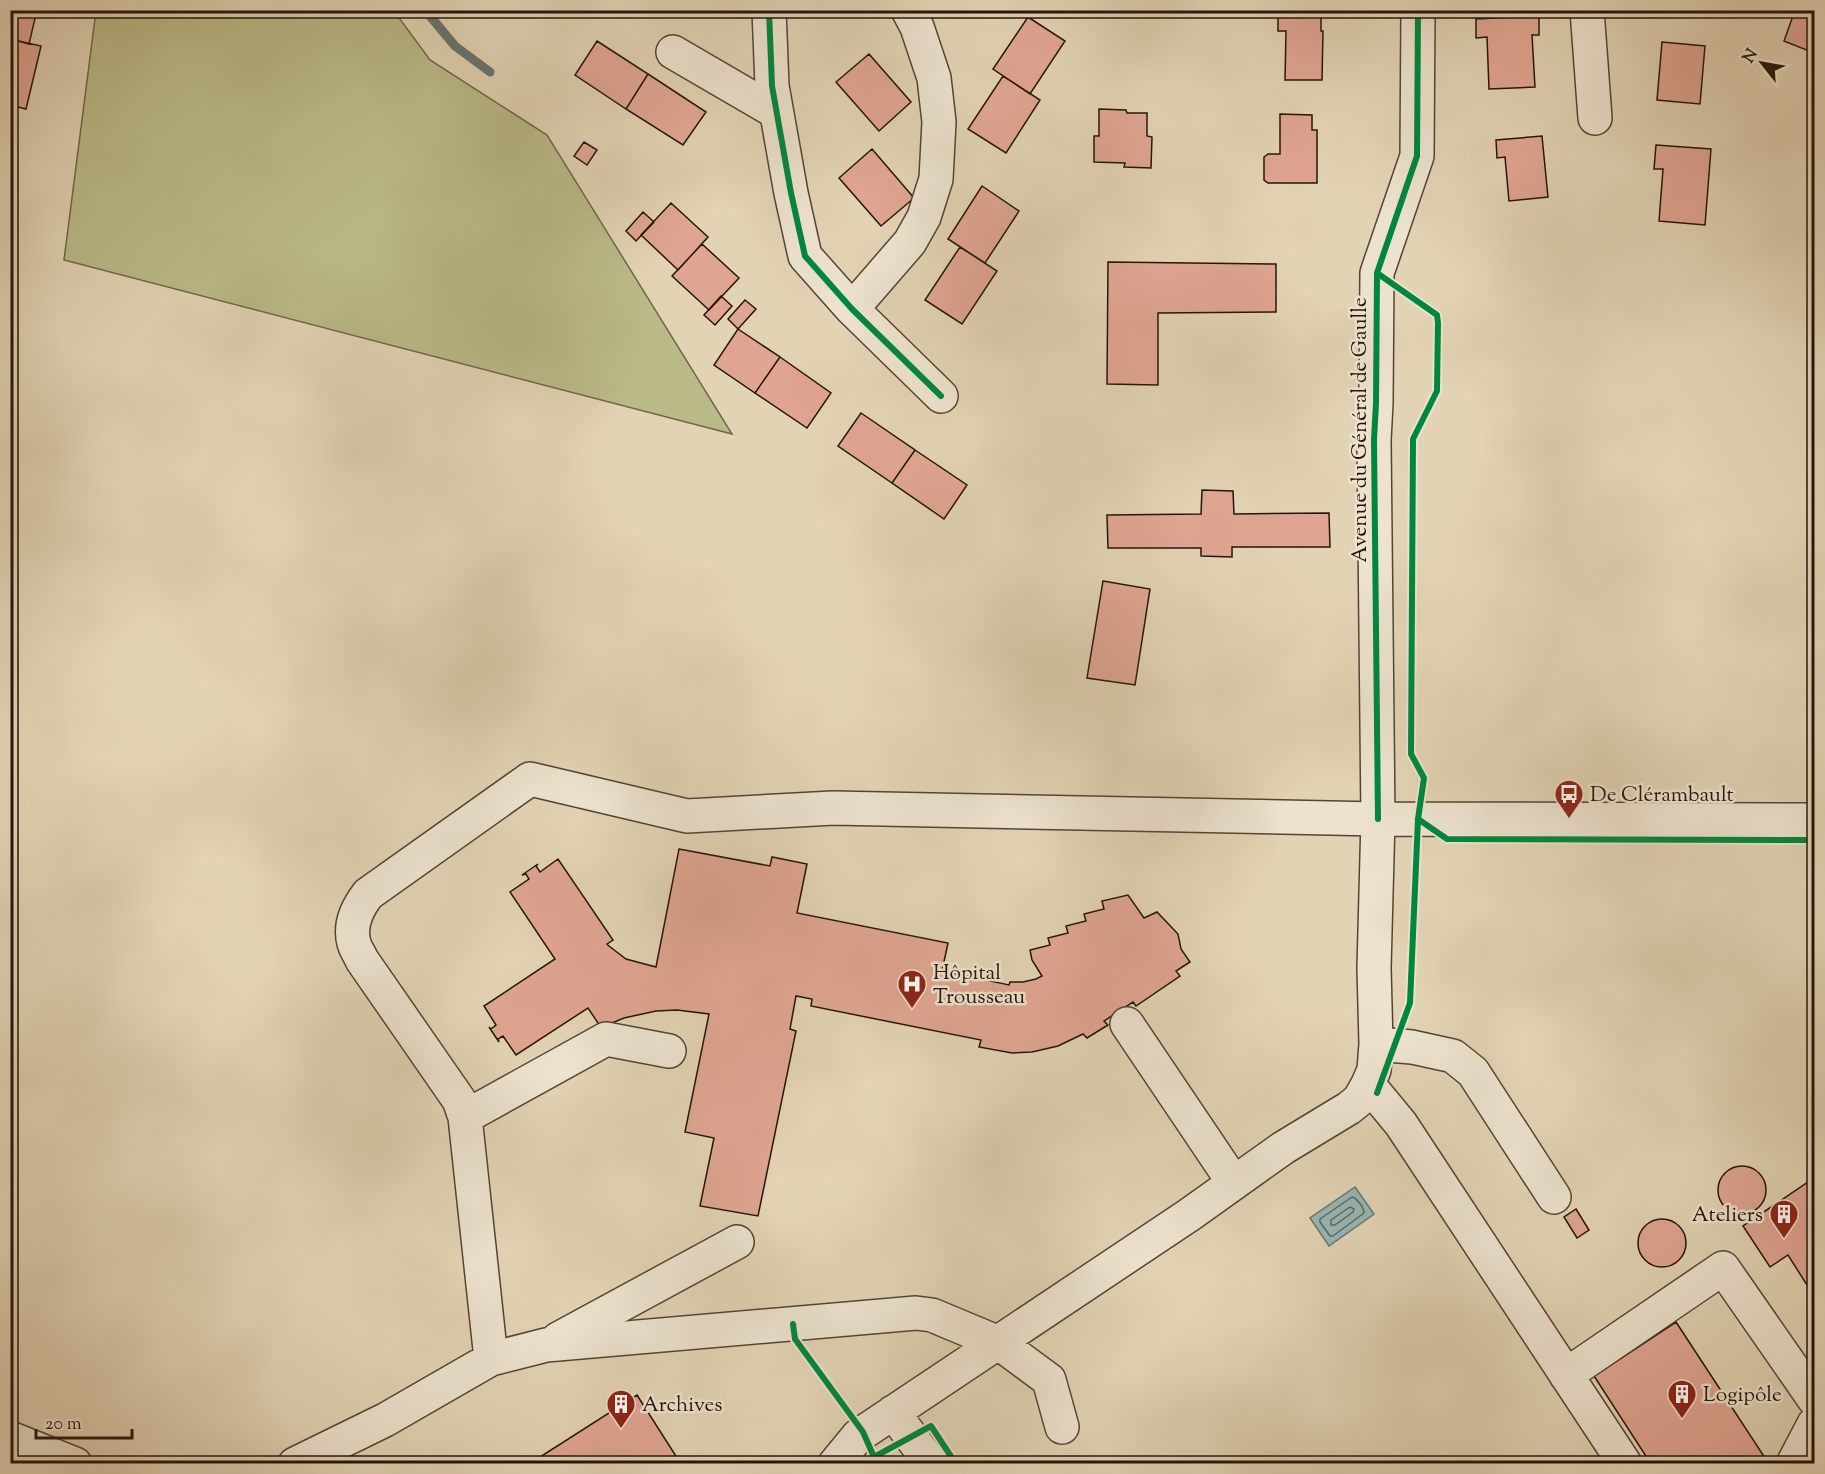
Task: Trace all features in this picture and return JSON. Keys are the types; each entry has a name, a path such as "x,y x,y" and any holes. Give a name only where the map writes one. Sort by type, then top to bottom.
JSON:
{"street":[{"path":"769,10 772,86 791,194 805,256 852,309 941,396"},
{"path":"852,309 910,242 924,217 936,179 939,122 934,78 917,27 908,10"},
{"name":"Avenue du Général de Gaulle","path":"1378,819 1374,440 1377,273 1417,156 1418,10"},
{"path":"1587,10 1595,118"},
{"path":"673,52 776,112"},
{"path":"491,1359 465,1118 459,1100 362,960 354,943 353,925 358,907 368,894 530,779 687,816 833,808 1378,819 1815,820"},
{"path":"835,1464 858,1436 1189,1215 1283,1148 1359,1100 1374,1070 1376,1044 1374,968 1378,819"},
{"path":"1127,1024 1234,1183"},
{"path":"465,1118 606,1040 669,1051"},
{"path":"1376,1044 1412,1047 1453,1056 1473,1072 1554,1197"},
{"path":"1368,1084 1401,1124 1625,1464"},
{"path":"546,1345 737,1242"},
{"path":"1566,1375 1723,1268 1815,1399"},
{"path":"295,1464 385,1420 491,1359 546,1345 916,1313 932,1315 999,1343 1049,1380 1062,1427"},
{"path":"893,1412 931,1464"},
{"path":"1793,1464 1815,1424"},
{"path":"10,1438 75,1464"}],"green space":[{"path":"96,11 394,11 430,60 547,135 732,434 64,260"}],"water":[{"path":"1355,1187 1374,1214 1329,1246 1310,1218"}],"building":[{"path":"10,10 37,10 29,44 10,39"},
{"path":"1119,10 1165,10 1165,15 1119,16"},
{"path":"1795,10 1809,10 1808,13 1814,16 1814,53 1784,41"},
{"path":"1278,14 1321,15 1322,80 1285,80 1286,31 1278,31"},
{"path":"1539,16 1539,35 1532,35 1535,87 1489,89 1487,37 1476,38 1476,19"},
{"path":"1028,17 1065,41 1030,94 993,69"},
{"path":"10,39 41,46 26,109 10,105"},
{"path":"597,41 648,74 626,109 575,75"},
{"path":"1662,42 1705,46 1700,104 1657,100"},
{"path":"869,54 911,102 879,131 836,82"},
{"path":"648,74 706,112 683,145 626,109"},
{"path":"1003,76 1040,100 1006,153 968,129"},
{"path":"1099,109 1147,113 1147,136 1152,137 1151,168 1124,167 1125,163 1094,162 1094,136 1099,136"},
{"path":"1280,114 1312,115 1312,130 1317,130 1317,183 1268,183 1264,180 1264,157 1268,154 1280,154"},
{"path":"1542,136 1548,197 1509,201 1505,157 1497,158 1496,140"},
{"path":"584,142 597,150 587,165 574,156"},
{"path":"1656,145 1711,149 1705,225 1659,221 1663,169 1654,169"},
{"path":"872,149 914,198 881,226 839,178"},
{"path":"982,186 1019,211 985,263 948,239"},
{"path":"671,203 708,237 678,270 641,235"},
{"path":"643,212 654,222 636,241 626,231"},
{"path":"702,244 739,278 709,310 672,276"},
{"path":"960,247 997,271 962,324 925,300"},
{"path":"1108,262 1276,264 1276,312 1158,313 1158,385 1107,384"},
{"path":"721,296 732,306 715,325 704,315"},
{"path":"745,300 756,309 738,329 728,319"},
{"path":"738,329 780,357 755,393 714,365"},
{"path":"780,357 831,393 807,428 755,393"},
{"path":"861,413 915,450 892,483 838,446"},
{"path":"915,450 967,485 944,519 892,483"},
{"path":"1202,490 1233,491 1234,514 1329,513 1330,547 1232,547 1232,557 1201,556 1201,548 1108,548 1107,515 1201,514"},
{"path":"1103,581 1150,589 1135,685 1087,678"},
{"path":"679,849 770,866 772,857 807,864 797,913 948,943 942,971 1009,985 1010,982 1036,979 1042,976 1032,960 1030,950 1050,945 1048,938 1068,933 1066,926 1086,921 1084,914 1104,909 1102,901 1128,895 1144,918 1157,912 1178,934 1181,949 1190,962 1176,971 1180,976 1136,1006 1133,1002 1104,1021 1108,1025 1087,1038 1083,1034 1058,1046 1032,1052 1012,1053 979,1047 981,1040 811,1006 812,999 796,996 790,1029 796,1031 758,1216 700,1206 714,1138 685,1132 709,1014 677,1010 656,1011 624,1018 597,1029 600,1026 588,1008 516,1055 503,1036 498,1039 499,1042 489,1027 491,1029 496,1025 484,1006 555,959 510,892 529,879 526,874 522,875 538,864 536,866 540,872 558,859 613,940 607,944 626,959 656,967"},
{"path":"1737,1166 1747,1166 1762,1176 1766,1190 1762,1204 1756,1210 1747,1214 1737,1214 1722,1204 1718,1195 1718,1185 1728,1170"},
{"name":"Ateliers","path":"1814,1178 1814,1296 1788,1255 1770,1267 1743,1226"},
{"path":"1576,1209 1589,1230 1577,1238 1564,1217"},
{"path":"1657,1219 1667,1219 1682,1229 1686,1243 1685,1252 1676,1263 1667,1267 1657,1267 1642,1257 1638,1248 1638,1238 1648,1223"},
{"name":"Logipôle","path":"1676,1322 1769,1464 1651,1464 1594,1376"},
{"name":"Archives","path":"637,1395 681,1464 529,1464"}],"waterway":[{"path":"425,10 455,46 490,72"}],"cycle path":[{"path":"769,10 772,86 805,256 852,309 941,396"},
{"path":"1378,819 1374,440 1377,273 1417,156 1418,10"},
{"path":"1377,273 1437,315 1438,323 1437,391 1413,439 1411,754 1424,778 1418,819 1410,1003 1377,1093"},
{"path":"1418,819 1447,839 1814,840"},
{"path":"793,1324 795,1339 863,1432 874,1457 931,1426 956,1464"}],"place":[{"name":"De Clérambault","path":"1569,820"},
{"name":"Hôpital Trousseau","path":"912,1010"},
{"name":"Ateliers","path":"1784,1240"},
{"name":"Logipôle","path":"1682,1420"},
{"name":"Archives","path":"621,1430"}]}
